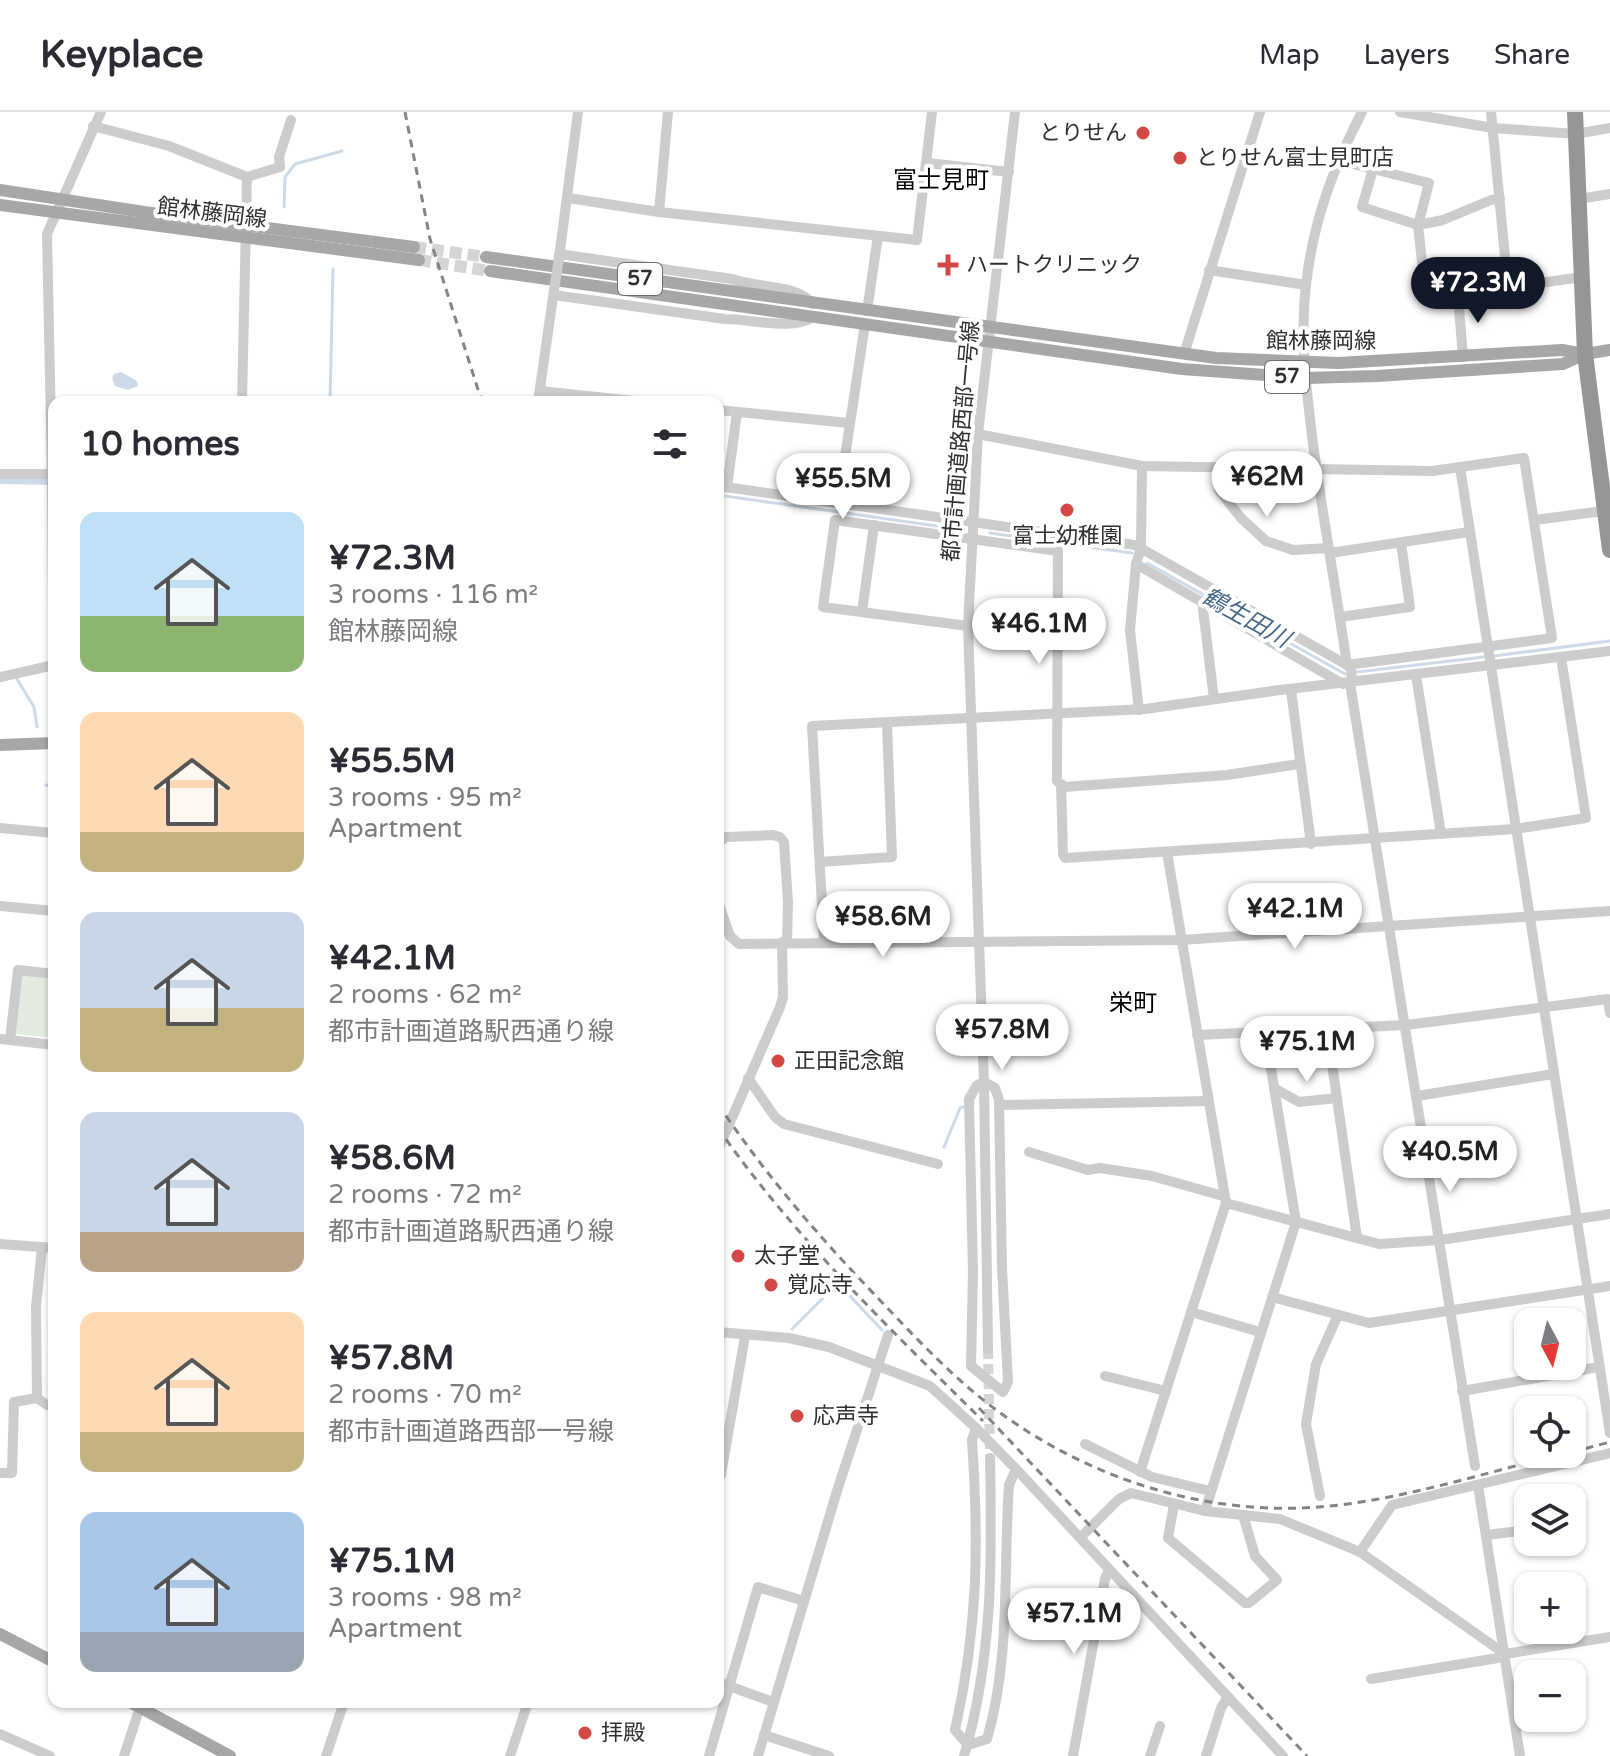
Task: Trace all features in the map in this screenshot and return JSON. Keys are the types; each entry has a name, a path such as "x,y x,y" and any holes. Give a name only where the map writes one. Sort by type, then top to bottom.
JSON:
{"highway":[{"path":"1575,112 1585,354 1602,440 1603,511 1610,550"}],"main road":[{"name":"館林藤岡線","path":"0,190 419,260"},
{"name":"館林藤岡線","path":"0,205 55,213 414,247"},
{"name":"館林藤岡線","path":"486,257 866,318 1257,362 1463,357 1562,350 1585,354"},
{"name":"館林藤岡線","path":"490,271 813,310"},
{"name":"館林藤岡線","path":"989,334 1182,369 1305,378 1390,376 1563,364 1585,354"},
{"path":"1585,354 1610,350"},
{"path":"0,745 48,743"},
{"path":"0,1634 48,1659"},
{"path":"142,1708 230,1756"}],"street":[{"path":"50,396 47,234 101,112"},
{"path":"539,396 578,112"},
{"path":"659,212 668,112"},
{"path":"568,198 659,212 917,240 932,112"},
{"name":"都市計画道路西部一号線","path":"988,1349 984,1082 968,626 978,434 1015,112"},
{"path":"1184,354 1260,112"},
{"path":"1347,665 1305,378 1306,285 1319,215 1337,160 1362,112"},
{"path":"1400,112 1493,128 1576,134 1610,128"},
{"path":"1491,112 1508,288"},
{"path":"93,126 169,146 247,177 280,167 279,157 291,120"},
{"path":"1337,160 1429,183 1418,225 1426,299 1582,277"},
{"path":"927,163 1009,172"},
{"path":"1373,169 1362,207 1418,225 1443,220 1500,199"},
{"path":"242,396 247,177"},
{"path":"1579,199 1610,194"},
{"path":"838,503 878,236"},
{"path":"554,292 725,319 791,325 801,323 813,310 801,293 732,279 559,256"},
{"path":"1209,270 1306,285"},
{"path":"1458,295 1463,357"},
{"path":"724,411 849,423"},
{"path":"724,477 737,412"},
{"path":"978,434 1142,466 1432,471 1524,458 1552,638 1347,665"},
{"path":"1139,710 1130,630 1136,564 1141,548 1142,466"},
{"path":"1218,467 1219,490 1241,518 1266,541 1293,550 1401,543 1469,532"},
{"path":"1460,467 1610,1433"},
{"path":"0,474 48,482"},
{"path":"724,487 1135,545 1351,669 1348,683 1406,1025 1475,1466"},
{"path":"1535,520 1603,511"},
{"path":"968,626 823,607 835,520 1058,551 1057,781 1064,787 1227,775 1299,764"},
{"path":"862,612 874,525"},
{"path":"1340,617 1410,607 1401,543"},
{"path":"1136,564 1348,683"},
{"path":"1202,601 1214,699"},
{"path":"824,941 812,726 1139,710 1610,651"},
{"path":"1061,784 1065,858 1515,829 1586,818 1561,657"},
{"path":"0,677 48,666"},
{"path":"1416,675 1441,834"},
{"path":"1291,690 1311,844"},
{"path":"820,862 892,857 887,723"},
{"path":"0,828 48,832"},
{"path":"724,838 780,837 784,842 788,902 783,997 724,1136"},
{"path":"1140,1472 1224,1200 1167,852"},
{"path":"0,906 48,910"},
{"path":"724,920 734,941 739,944 1181,940 1610,911"},
{"path":"48,973 18,970 5,1039 48,1044"},
{"path":"1197,1035 1406,1025 1608,999 1610,1013"},
{"path":"1327,1029 1357,1238"},
{"path":"1205,1511 1296,1222 1265,1032"},
{"path":"1417,1096 1553,1074"},
{"path":"748,1078 775,1117 784,1124 938,1164"},
{"path":"984,1082 998,1092 999,1105 1008,1382 1003,1392 971,1366 973,1272 969,1099 977,1085 984,1082"},
{"path":"1274,1088 1299,1102 1337,1098"},
{"path":"999,1105 1208,1101"},
{"path":"1029,1152 1088,1170 1100,1168 1152,1176 1296,1222 1379,1244 1440,1240 1610,1214"},
{"path":"0,1244 48,1248"},
{"path":"37,1398 36,1307 42,1247"},
{"path":"1272,1297 1369,1323 1610,1286"},
{"path":"1191,1312 1260,1332"},
{"path":"1320,1496 1306,1424 1316,1364 1338,1315"},
{"path":"724,1333 789,1338 829,1347 930,1386 976,1428 1081,1537 1283,1756"},
{"path":"758,1756 888,1335"},
{"path":"724,1458 745,1336"},
{"path":"1462,1391 1599,1367"},
{"path":"1105,1376 1166,1391"},
{"path":"0,1473 12,1473 14,1402 37,1398 48,1405"},
{"path":"966,1750 955,1730 973,1635 976,1595 978,1527 972,1440 976,1428"},
{"path":"1085,1444 1152,1477 1210,1491"},
{"path":"1360,1552 1392,1505 1610,1453"},
{"path":"966,1750 982,1679 988,1625 992,1543 990,1458"},
{"path":"966,1750 987,1739 993,1717 1005,1615 1009,1485 1016,1469"},
{"path":"1478,1485 1520,1756"},
{"path":"1081,1537 1125,1495 1131,1493 1205,1511 1280,1519 1360,1552 1505,1654"},
{"path":"1174,1504 1168,1538 1245,1603 1249,1603 1277,1580 1255,1556 1243,1515"},
{"path":"1486,1535 1514,1532"},
{"path":"1073,1756 1109,1570"},
{"path":"724,1705 758,1587 804,1601"},
{"path":"1371,1679 1610,1637"},
{"path":"724,1684 773,1702"},
{"path":"1206,1756 1221,1708 1228,1697"},
{"path":"124,1756 134,1708"},
{"path":"326,1756 342,1708"},
{"path":"510,1756 526,1708"},
{"path":"709,1756 723,1708"},
{"path":"1150,1756 1160,1726"},
{"path":"0,1734 50,1756"},
{"path":"764,1735 829,1756"}],"shaded area":[{"path":"21,975 48,977 48,1037 15,1034"}],"water":[{"path":"121,372 137,381 138,386 128,390 115,386 112,378"},
{"path":"0,478 48,479 48,485 0,484"}],"waterway":[{"path":"284,207 285,177 295,164 342,151"},
{"path":"330,396 333,269"},
{"name":"鶴生田川","path":"724,496 958,529"},
{"name":"鶴生田川","path":"990,533 1132,553"},
{"name":"鶴生田川","path":"1147,563 1345,674"},
{"name":"鶴生田川","path":"1494,656 1610,641"},
{"name":"鶴生田川","path":"1357,672 1484,657"},
{"path":"17,679 34,707 37,727"},
{"path":"944,1147 963,1107"},
{"path":"792,1329 824,1297 833,1278 882,1330"}],"tunnel":[{"path":"414,247 486,257"},
{"path":"419,260 490,271"},
{"path":"988,1349 990,1458"}],"railway":[{"path":"405,112 430,239 480,396"},
{"path":"724,1112 813,1228 948,1369 979,1397 1031,1433 1068,1455 1108,1473 1190,1498 1276,1508 1319,1507 1379,1499 1514,1466"},
{"path":"724,1136 810,1244 983,1421"},
{"path":"979,1408 1307,1756"},
{"path":"1586,1448 1610,1442"}],"place":[{"name":"とりせん","path":"1143,133"},
{"name":"とりせん富士見町店","path":"1180,158"},
{"name":"ハートクリニック","path":"948,265"},
{"name":"富士幼稚園","path":"1067,510"},
{"name":"正田記念館","path":"778,1061"},
{"name":"太子堂","path":"738,1256"},
{"name":"覚応寺","path":"771,1285"},
{"name":"応声寺","path":"797,1416"},
{"name":"拝殿","path":"585,1733"}],"district":[{"name":"富士見町","path":"941,180"},
{"name":"栄町","path":"1133,1003"}]}
